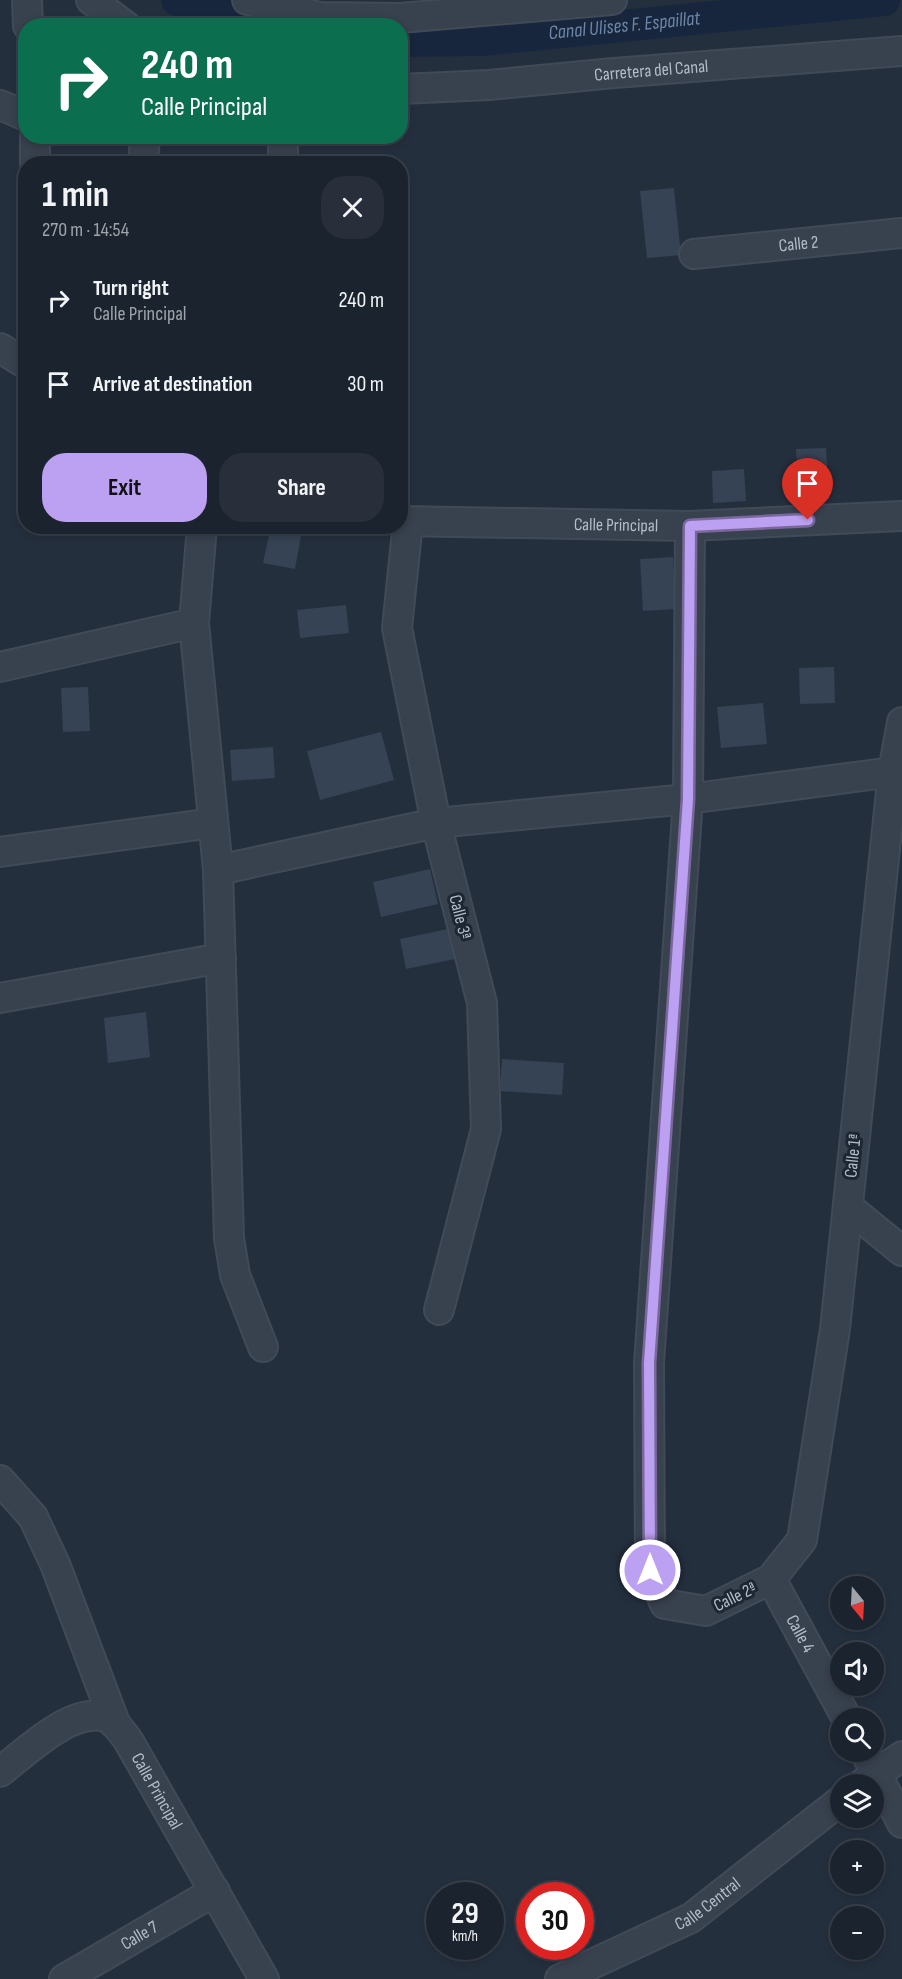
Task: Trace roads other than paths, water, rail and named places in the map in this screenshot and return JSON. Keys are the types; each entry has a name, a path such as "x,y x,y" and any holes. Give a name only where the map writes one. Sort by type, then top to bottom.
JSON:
{"street":[{"path":"27,0 28,18"},
{"path":"91,0 115,18"},
{"path":"247,0 320,17 400,18 612,0"},
{"name":"Carretera del Canal","path":"408,89 489,85 902,51"},
{"path":"0,105 18,113"},
{"name":"Calle 2","path":"694,254 902,233"},
{"path":"0,348 18,359"},
{"name":"Calle Principal","path":"408,521 690,526 902,516"},
{"name":"Calle 2ª","path":"690,526 688,799 649,1363 650,1570 665,1604 706,1611 771,1579"},
{"path":"201,534 194,623 218,870 229,1238 235,1275 263,1347"},
{"name":"Calle 3ª","path":"403,534 398,628 436,823 482,1003 486,1129 439,1310"},
{"path":"0,667 194,623"},
{"name":"Calle 1ª","path":"771,1579 802,1540 835,1329 893,772 902,722"},
{"path":"218,870 436,823 688,799 893,772"},
{"path":"0,852 213,823"},
{"path":"0,998 220,958"},
{"path":"848,1207 902,1251"},
{"name":"Calle Principal","path":"0,1480 33,1517 55,1564 115,1723 128,1740 264,1979"},
{"name":"Calle 4","path":"771,1579 842,1708"},
{"path":"0,1772 52,1732 82,1717 102,1716 115,1723"},
{"path":"902,1756 868,1770 902,1823"},
{"name":"Calle Central","path":"560,1979 691,1918 830,1810"},
{"name":"Calle 7","path":"64,1979 214,1891"}],"waterway":[{"name":"Canal Ulises F. Espaillat","path":"177,0 232,18"},
{"name":"Canal Ulises F. Espaillat","path":"408,41 481,40 884,0"}]}
